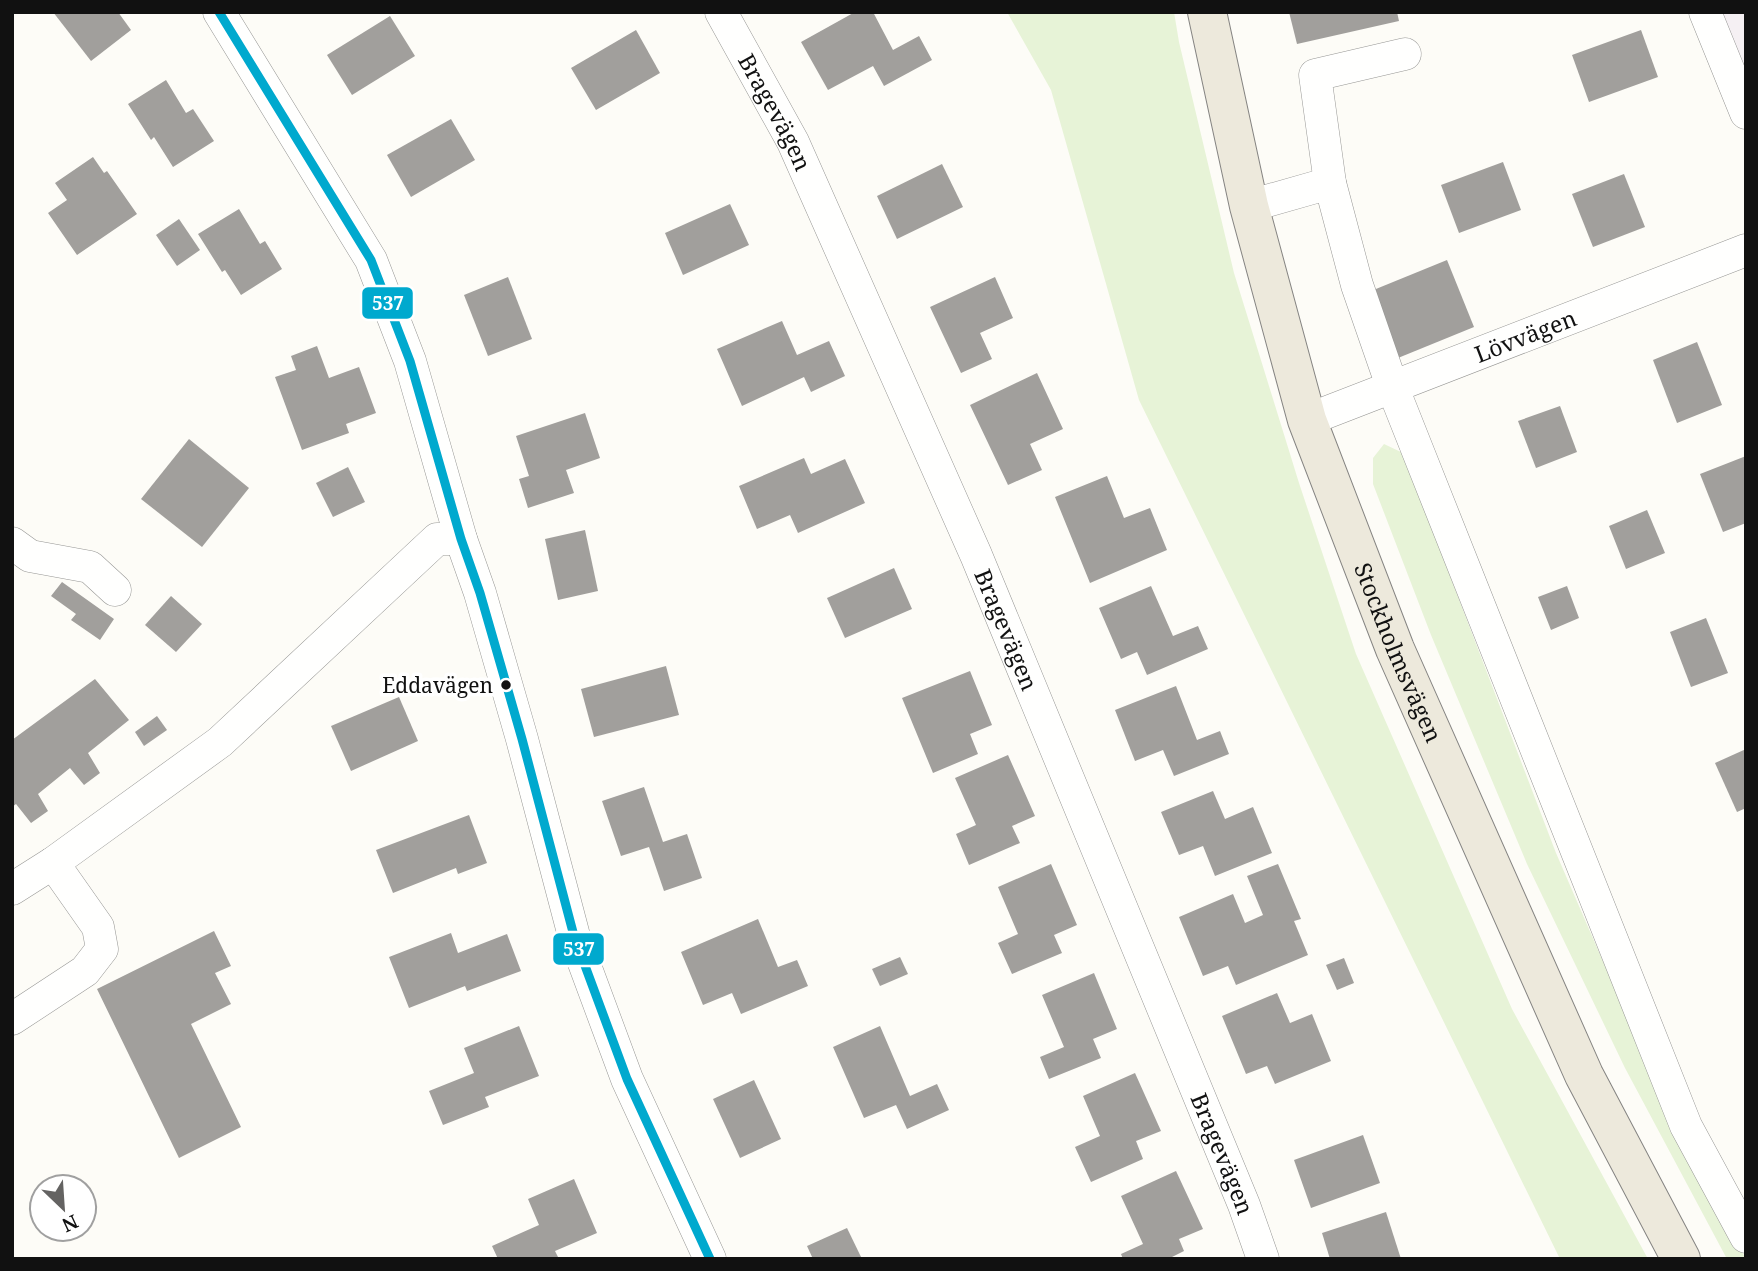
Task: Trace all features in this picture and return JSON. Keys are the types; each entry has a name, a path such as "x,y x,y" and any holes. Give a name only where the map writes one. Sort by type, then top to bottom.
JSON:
{"main road":[{"name":"Stockholmsvägen","path":"1207,12 1249,206 1307,420 1395,649 1578,1062 1681,1259"}],"street":[{"path":"219,12 371,260 410,361 461,539 480,593 574,936 627,1079 710,1259"},
{"name":"Bragevägen","path":"720,12 793,142 976,555 1244,1205 1263,1259"},
{"path":"1705,12 1746,113"},
{"path":"1405,54 1315,75 1331,183 1357,285 1392,387 1686,1126 1746,1237"},
{"path":"1249,206 1331,183"},
{"name":"Lövvägen","path":"1307,420 1746,250"},
{"path":"12,889 53,863 220,742 438,538 461,539"},
{"path":"12,543 30,556 90,567 115,590"},
{"path":"12,1019 85,971 102,949 98,927 53,863"}],"shaded area":[{"path":"1714,12 1746,12 1746,91"}],"green space":[{"path":"1007,12 1174,12 1234,273 1299,483 1356,654 1512,1009 1648,1259 1560,1259 1139,400 1051,90"},
{"path":"1384,444 1403,453 1556,853 1670,1116 1746,1259 1727,1259 1625,1068 1527,864 1431,635 1373,484 1373,458"}],"building":[{"path":"53,12 118,12 131,30 91,61"},
{"path":"855,12 873,12 893,50 919,36 932,60 884,86 873,66 828,90 801,42"},
{"path":"1289,12 1397,12 1399,21 1297,44"},
{"path":"390,16 415,56 352,95 327,55"},
{"path":"636,30 660,73 596,110 571,68"},
{"path":"1641,30 1658,77 1589,102 1572,55"},
{"path":"166,80 186,113 193,109 214,141 173,167 154,137 151,140 128,104"},
{"path":"451,119 475,160 411,197 387,155"},
{"path":"93,157 104,173 107,171 137,214 77,255 48,213 67,200 55,183"},
{"path":"1503,162 1521,210 1459,233 1441,185"},
{"path":"942,164 963,207 897,239 877,196"},
{"path":"1624,174 1645,227 1593,247 1572,194"},
{"path":"730,204 749,245 683,275 665,233"},
{"path":"239,209 260,244 265,241 282,269 241,295 225,270 222,272 198,234"},
{"path":"179,219 200,250 177,266 156,235"},
{"path":"1447,260 1474,327 1398,358 1371,291"},
{"path":"508,277 532,339 488,356 464,295"},
{"path":"995,277 1013,318 980,333 992,359 961,373 930,307"},
{"path":"782,321 797,355 829,341 845,376 811,392 804,377 742,406 717,349"},
{"path":"1697,342 1722,405 1677,423 1653,360"},
{"path":"317,346 329,378 359,367 376,413 346,424 349,433 302,450 275,377 296,370 291,356"},
{"path":"1037,373 1063,429 1030,444 1042,470 1008,485 970,405"},
{"path":"1560,406 1577,452 1536,468 1518,421"},
{"path":"585,413 600,458 566,470 574,493 528,508 519,479 529,476 516,436"},
{"path":"189,439 249,488 202,547 141,499"},
{"path":"1746,456 1746,523 1723,532 1700,474"},
{"path":"804,458 811,474 845,459 865,503 798,533 790,515 757,529 739,486"},
{"path":"348,467 365,502 333,517 316,483"},
{"path":"1107,476 1124,518 1150,508 1167,550 1090,583 1055,497"},
{"path":"1647,510 1665,553 1626,569 1609,526"},
{"path":"585,530 598,591 558,600 545,539"},
{"path":"894,568 912,609 845,638 827,598"},
{"path":"62,582 114,619 100,640 71,620 76,614 51,596"},
{"path":"1151,586 1173,636 1198,626 1208,649 1147,675 1137,652 1121,659 1099,608"},
{"path":"1567,586 1579,618 1551,630 1538,597"},
{"path":"171,596 202,624 176,652 145,625"},
{"path":"1706,618 1728,673 1691,687 1670,632"},
{"path":"666,666 679,715 594,737 581,689"},
{"path":"970,671 992,725 970,734 978,754 933,773 902,698"},
{"path":"95,679 129,720 88,753 100,773 84,785 70,768 38,794 48,811 31,823 16,804 12,807 12,740"},
{"path":"1176,686 1197,740 1220,731 1229,754 1174,776 1163,750 1135,761 1115,710"},
{"path":"399,697 418,741 351,771 331,726"},
{"path":"157,716 167,730 144,746 135,732"},
{"path":"1746,749 1746,808 1737,812 1715,763"},
{"path":"1008,755 1035,816 1012,826 1020,843 969,865 956,834 976,825 955,778"},
{"path":"644,787 663,842 687,834 702,878 664,891 649,847 621,856 602,801"},
{"path":"1213,791 1225,819 1253,807 1272,853 1215,876 1203,846 1179,855 1161,812"},
{"path":"469,815 487,863 458,874 456,868 393,893 376,850"},
{"path":"1051,864 1077,925 1054,935 1062,953 1012,974 998,943 1018,934 998,887"},
{"path":"1278,864 1301,919 1294,921 1308,955 1236,985 1228,966 1203,976 1179,917 1233,894 1245,923 1263,915 1247,876"},
{"path":"758,919 778,967 797,960 808,986 741,1014 732,993 703,1005 681,952"},
{"path":"214,931 231,966 215,973 231,1004 191,1024 241,1127 179,1158 97,989"},
{"path":"451,933 458,953 507,934 521,971 467,991 465,986 409,1008 389,957"},
{"path":"900,957 908,974 880,986 872,969"},
{"path":"1344,958 1354,983 1337,990 1326,965"},
{"path":"1094,973 1117,1029 1093,1039 1101,1058 1049,1079 1040,1057 1064,1047 1042,995"},
{"path":"1277,993 1290,1023 1312,1014 1331,1061 1275,1084 1267,1066 1246,1074 1222,1016"},
{"path":"519,1026 539,1076 485,1097 489,1107 443,1125 429,1091 474,1073 464,1048"},
{"path":"880,1026 910,1096 937,1084 949,1110 907,1129 896,1105 864,1118 833,1047"},
{"path":"1135,1073 1161,1131 1136,1141 1143,1159 1091,1182 1075,1147 1100,1136 1083,1096"},
{"path":"754,1080 781,1139 740,1158 713,1099"},
{"path":"1363,1135 1380,1183 1311,1208 1294,1160"},
{"path":"1176,1171 1203,1229 1179,1239 1184,1251 1168,1259 1123,1259 1121,1254 1143,1244 1121,1196"},
{"path":"574,1179 597,1233 555,1251 559,1259 498,1259 492,1246 539,1225 528,1199"},
{"path":"1386,1212 1401,1259 1330,1259 1322,1233"},
{"path":"847,1228 862,1259 813,1259 807,1246"}],"transit line":[{"name":"537","path":"219,12 371,260 410,361 461,539 480,593 574,936 627,1079 710,1259"}],"place":[{"name":"Eddavägen","path":"506,685"}]}
